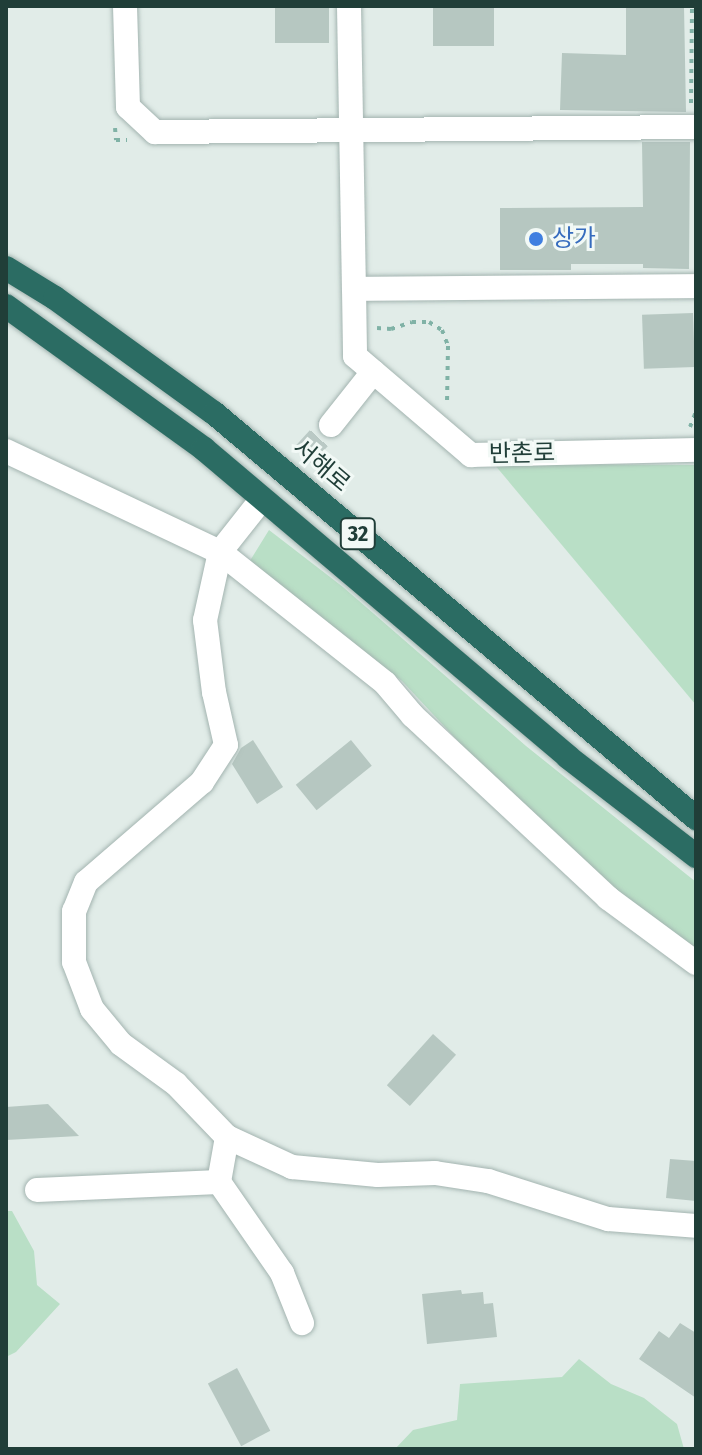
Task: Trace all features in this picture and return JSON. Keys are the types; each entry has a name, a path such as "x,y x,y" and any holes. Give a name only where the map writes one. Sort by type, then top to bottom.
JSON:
{"highway":[{"name":"서해로","path":"6,268 55,298 214,413 696,818"},
{"name":"32","path":"6,306 204,449 568,757 696,856"}],"street":[{"path":"125,6 128,107 155,132 351,130 693,119"},
{"name":"반촌로","path":"349,6 355,356 471,455 696,450"},
{"path":"354,289 696,286"},
{"path":"331,425 373,372"},
{"path":"6,451 220,552 385,683 413,716 608,898 696,963"},
{"path":"254,509 220,552 205,620 214,692 226,745 202,782 86,882 74,911 74,962 92,1009 121,1044 176,1084 227,1137 292,1167 378,1175 435,1173 474,1179 608,1219 696,1226"},
{"path":"227,1137 219,1182 282,1273 302,1323"},
{"path":"37,1190 219,1182"}],"path":[{"path":"692,6 693,119"},
{"path":"115,125 116,140 131,140"},
{"path":"368,319 378,329 429,322 442,330 449,362 445,372 449,397 447,407"}],"green space":[{"path":"494,464 696,465 696,705"},
{"path":"269,530 343,587 526,746 696,882 696,958 565,846 472,756 402,681 248,564"},
{"path":"6,1211 12,1211 34,1251 37,1285 60,1304 16,1352 6,1357"},
{"path":"579,1359 611,1384 644,1398 677,1424 684,1449 395,1449 413,1430 457,1420 460,1384 562,1377"}],"building":[{"path":"275,6 329,6 329,43 275,43"},
{"path":"433,6 494,6 494,46 433,46"},
{"path":"626,6 684,6 686,112 560,110 562,53 626,55"},
{"path":"642,142 690,142 689,269 643,268 643,264 571,264 571,270 500,270 500,208 643,207"},
{"path":"693,313 695,367 644,369 642,315"},
{"path":"253,740 283,787 257,804 232,764 241,748"},
{"path":"351,740 372,766 317,810 296,785"},
{"path":"433,1034 456,1055 410,1106 387,1085"},
{"path":"48,1104 79,1136 6,1140 6,1107"},
{"path":"670,1159 696,1161 696,1201 666,1198"},
{"path":"461,1290 462,1294 483,1292 484,1304 493,1303 497,1337 427,1344 422,1294"},
{"path":"680,1323 696,1333 696,1398 639,1359 659,1331 669,1338"},
{"path":"237,1368 270,1431 241,1446 208,1383"}],"tunnel":[{"path":"254,509 331,425"}],"place":[{"name":"상가","path":"536,239"}]}
